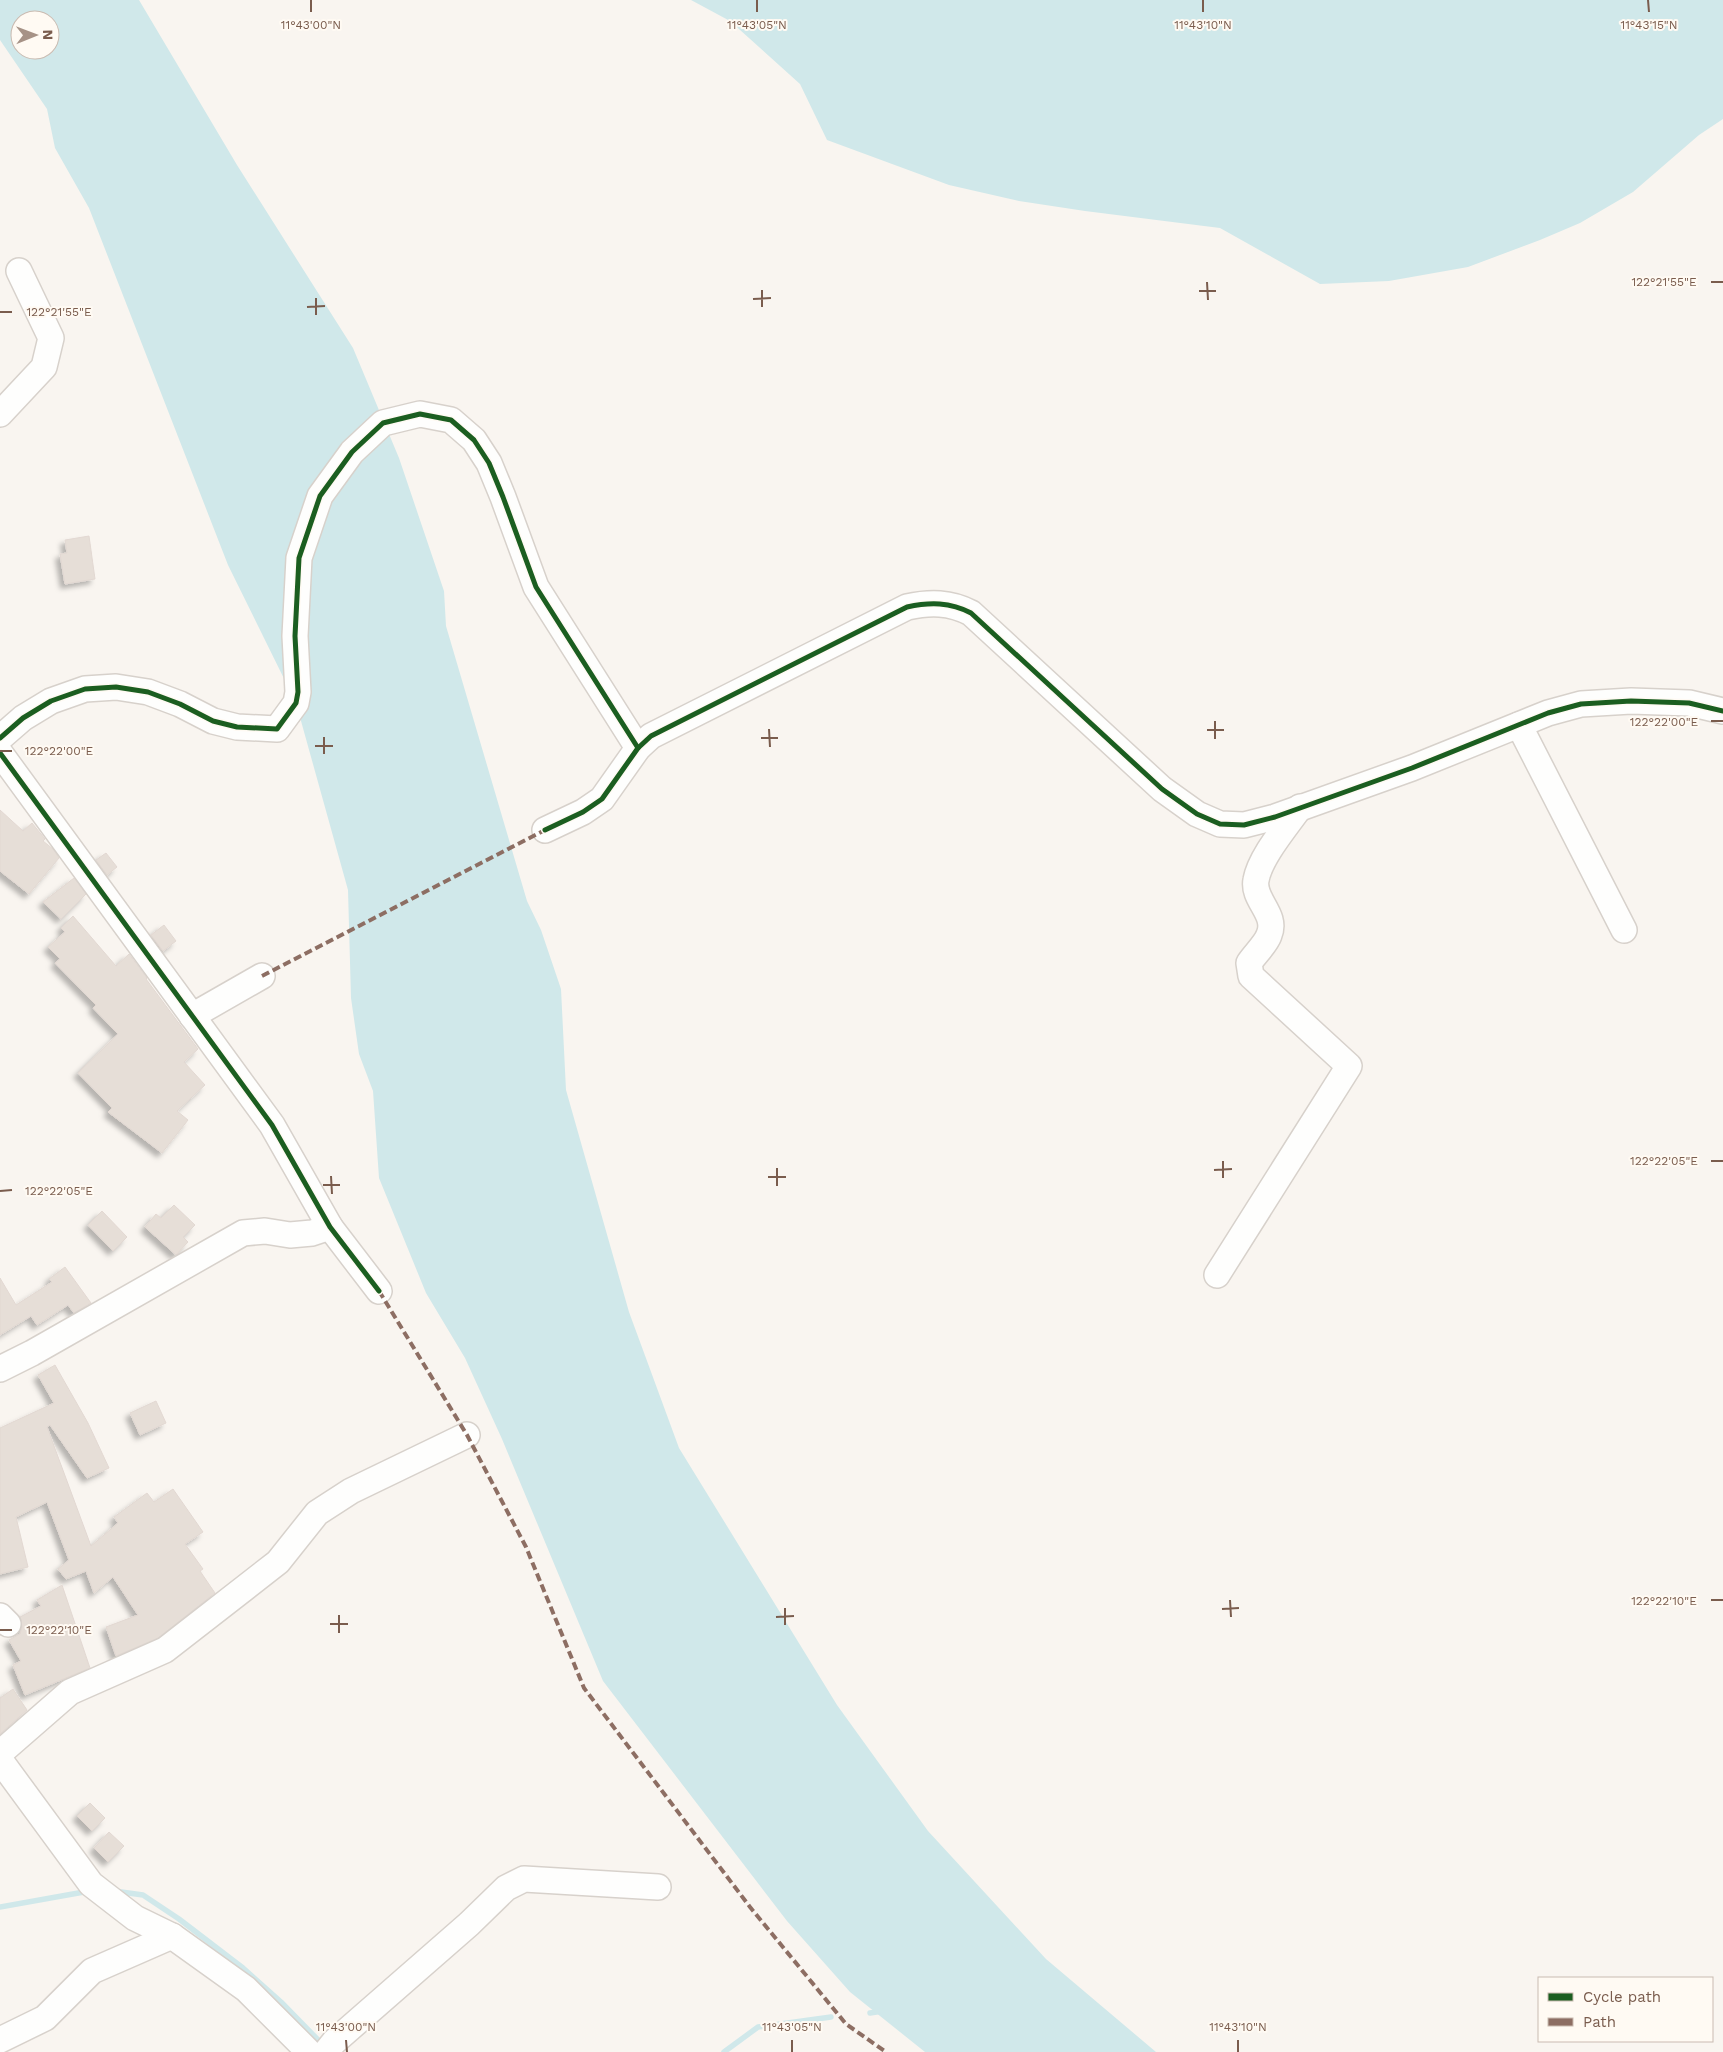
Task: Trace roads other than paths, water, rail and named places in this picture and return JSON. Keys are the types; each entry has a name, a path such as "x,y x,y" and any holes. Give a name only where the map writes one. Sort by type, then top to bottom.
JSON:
{"street":[{"path":"0,414 44,367 51,338 19,272"},
{"path":"0,738 23,718 51,701 85,689 116,687 148,692 180,704 213,722 237,727 277,729 296,703 298,692 295,636 300,558 320,496 352,452 384,423 420,414 452,420 474,440 489,463 536,587 638,748"},
{"path":"545,830 583,812 602,800 638,748 651,736 669,725 907,608 924,603 958,606 971,613 1162,789 1197,814 1220,824 1244,825 1275,817 1412,768 1548,713 1581,704 1631,701 1689,703 1723,711"},
{"path":"1519,725 1624,930"},
{"path":"0,752 272,1125 330,1227 379,1290"},
{"path":"1217,1275 1349,1066 1251,976 1249,963 1269,935 1272,920 1260,897 1255,881 1265,859 1300,807"},
{"path":"192,1016 262,976"},
{"path":"0,1369 32,1353 243,1233 265,1232 298,1235 312,1234 330,1227"},
{"path":"0,1753 70,1692 165,1650 278,1562 317,1513 351,1491 467,1436"},
{"path":"0,1760 91,1884 135,1918 172,1936 246,1990 310,2052"},
{"path":"330,2047 469,1924 506,1888 524,1879 658,1887"},
{"path":"0,2040 45,2018 92,1971 172,1936"}],"water":[{"path":"0,0 139,0 237,165 353,348 399,458 444,591 446,626 527,901 541,930 561,989 566,1090 629,1312 679,1448 837,1705 928,1831 1046,1959 1156,2052 925,2052 850,1992 787,1921 603,1681 502,1439 465,1358 426,1293 379,1178 373,1091 359,1054 351,998 348,890 296,703 228,565 89,208 55,148 47,109 14,60 60,60 60,10 10,10 10,55 0,40"},
{"path":"691,0 1723,0 1723,119 1699,135 1633,192 1580,223 1540,240 1468,267 1389,281 1320,284 1220,228 1019,201 949,185 827,140 800,84 730,21"}],"waterway":[{"path":"114,1891 143,1895 179,1919 243,1968 281,2002 324,2046"},
{"path":"0,1907 84,1892"},
{"path":"870,2013 883,2011"},
{"path":"724,2052 758,2027 831,2017"}]}
